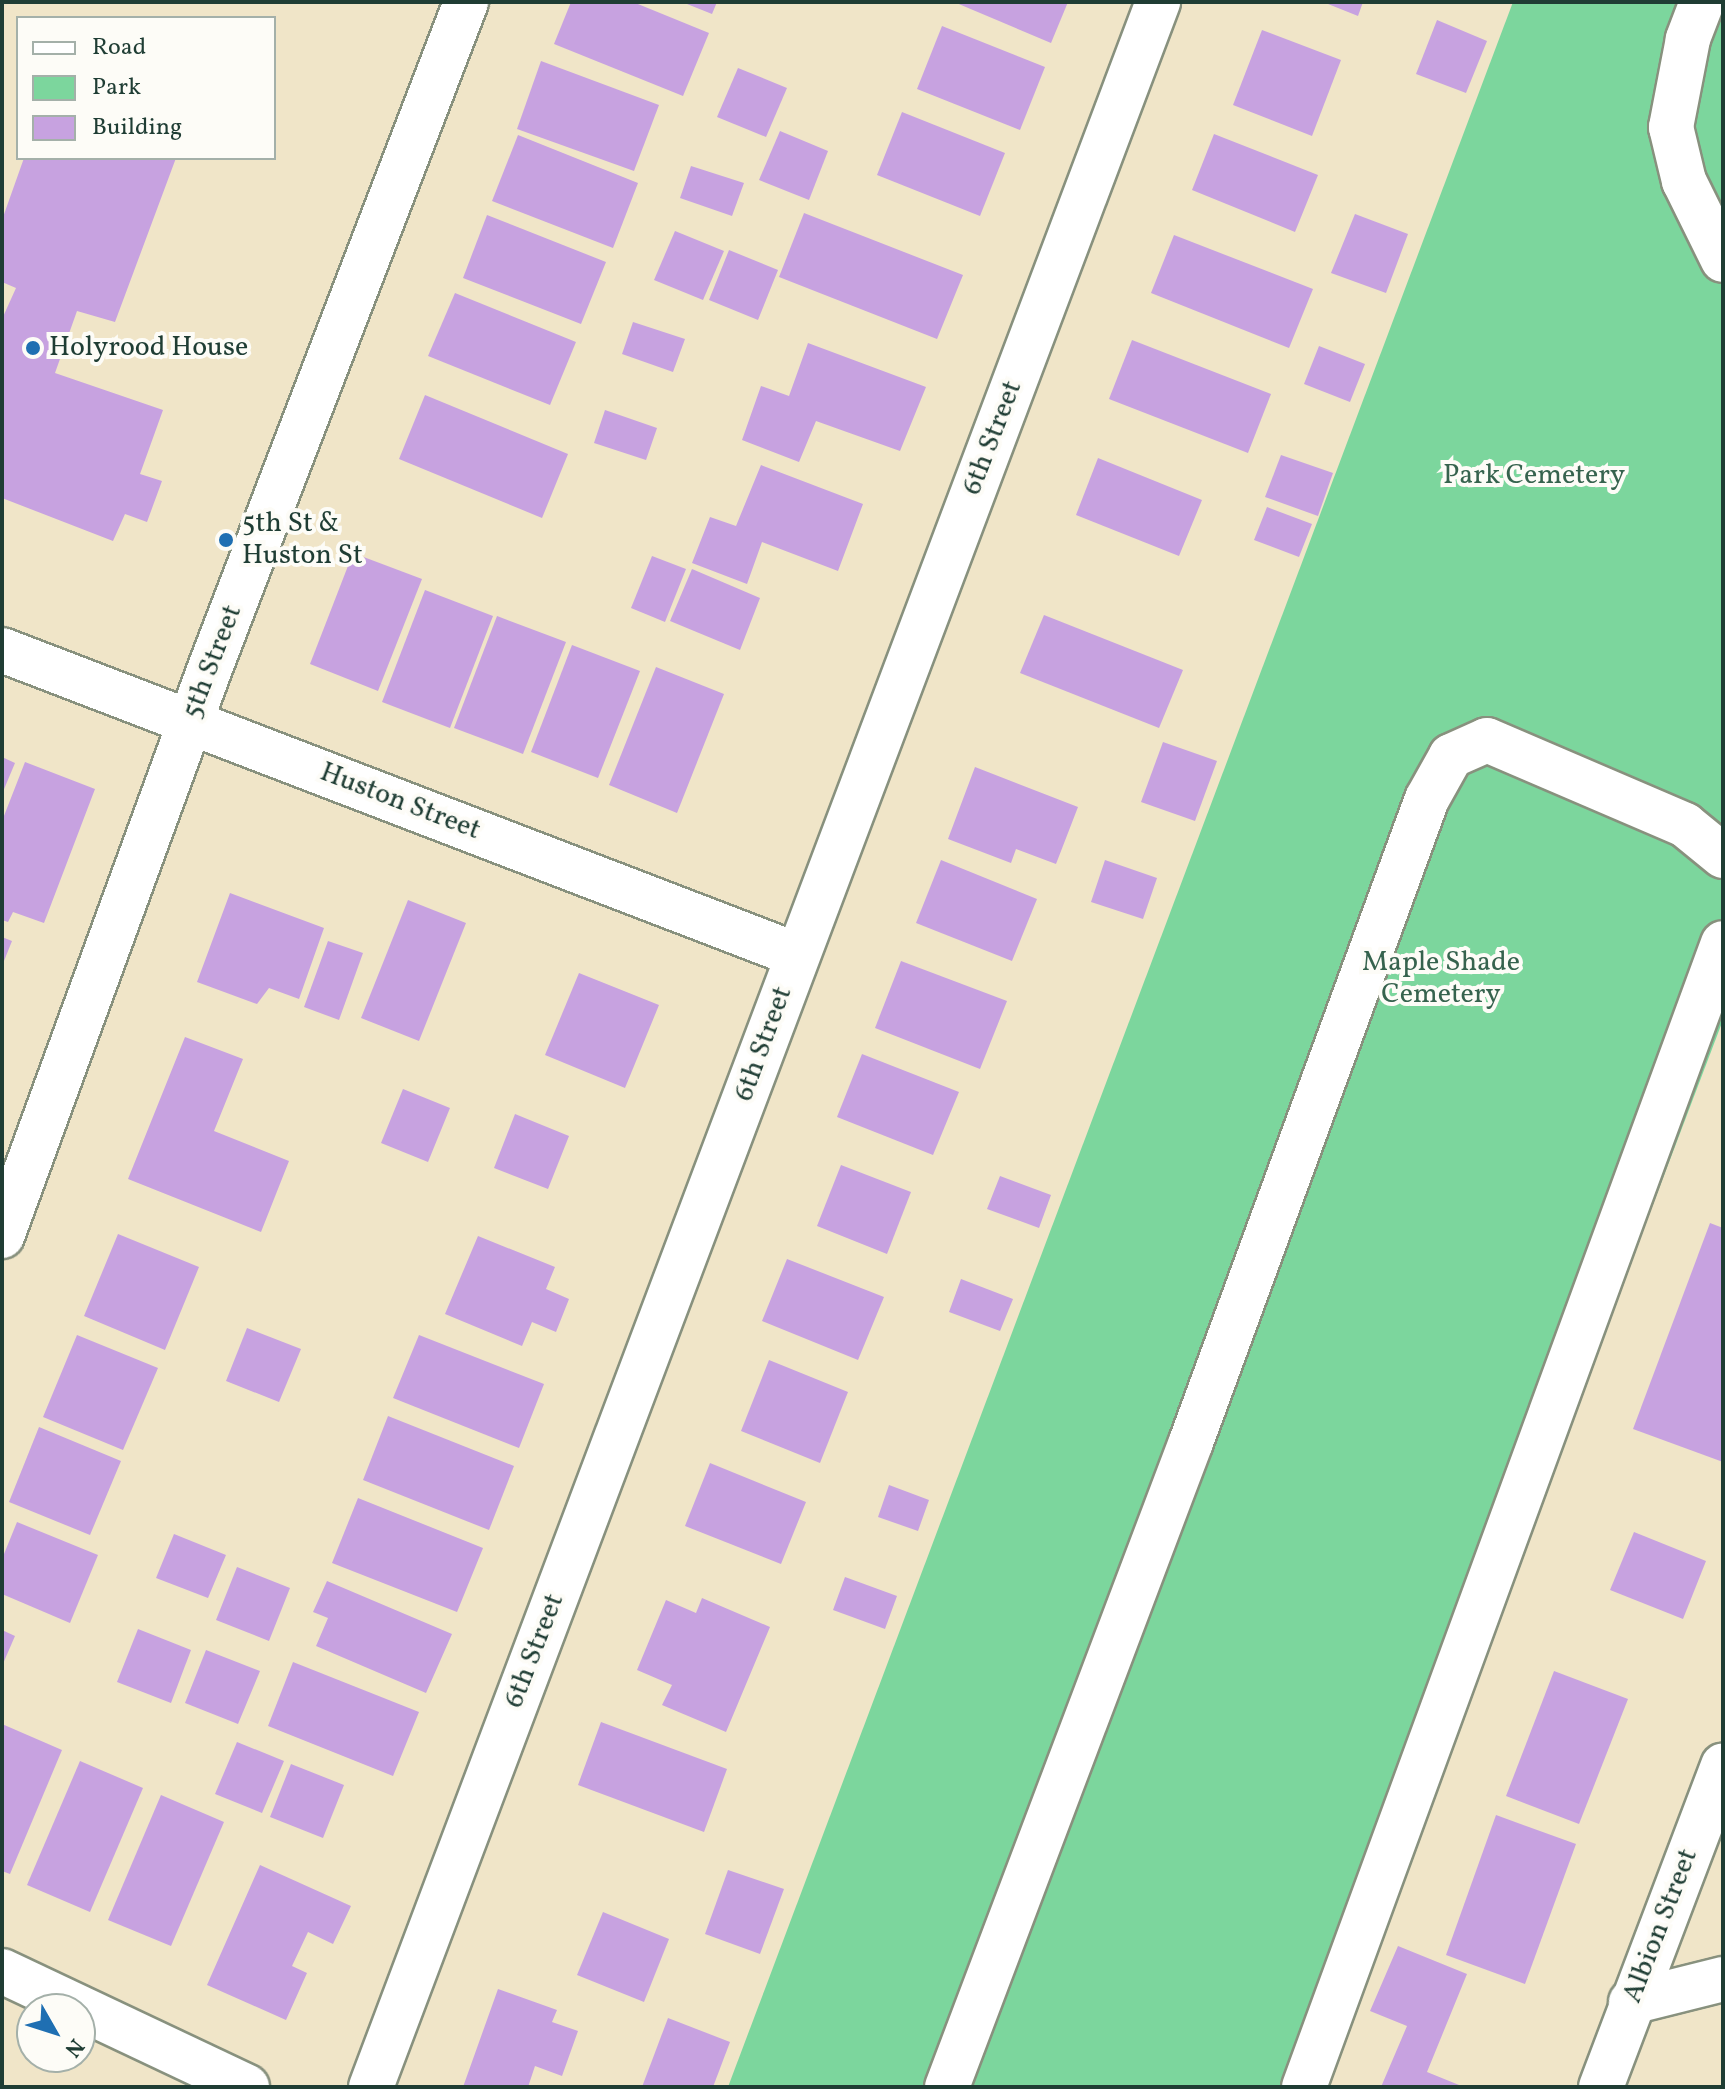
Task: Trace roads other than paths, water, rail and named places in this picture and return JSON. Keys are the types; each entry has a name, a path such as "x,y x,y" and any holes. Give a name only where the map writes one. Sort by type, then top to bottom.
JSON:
{"street":[{"name":"5th Street","path":"2,1236 190,721 466,2"},
{"name":"6th Street","path":"371,2087 1158,2"},
{"path":"1702,2 1688,39 1671,127 1684,181 1723,260"},
{"name":"Huston Street","path":"2,650 797,955"},
{"path":"947,2087 1191,1442 1427,799 1451,756 1487,740 1685,825 1723,856"},
{"path":"1304,2087 1723,943"},
{"name":"Albion Street","path":"1601,2087 1723,1765"},
{"path":"2,1971 247,2087"},
{"path":"1631,2002 1723,1979"}],"place":[{"name":"Holyrood House","path":"33,348"},
{"name":"5th St & Huston St","path":"226,540"}],"park label":[{"name":"Park Cemetery","path":"1534,476"},
{"name":"Maple Shade Cemetery","path":"1441,979"}]}
